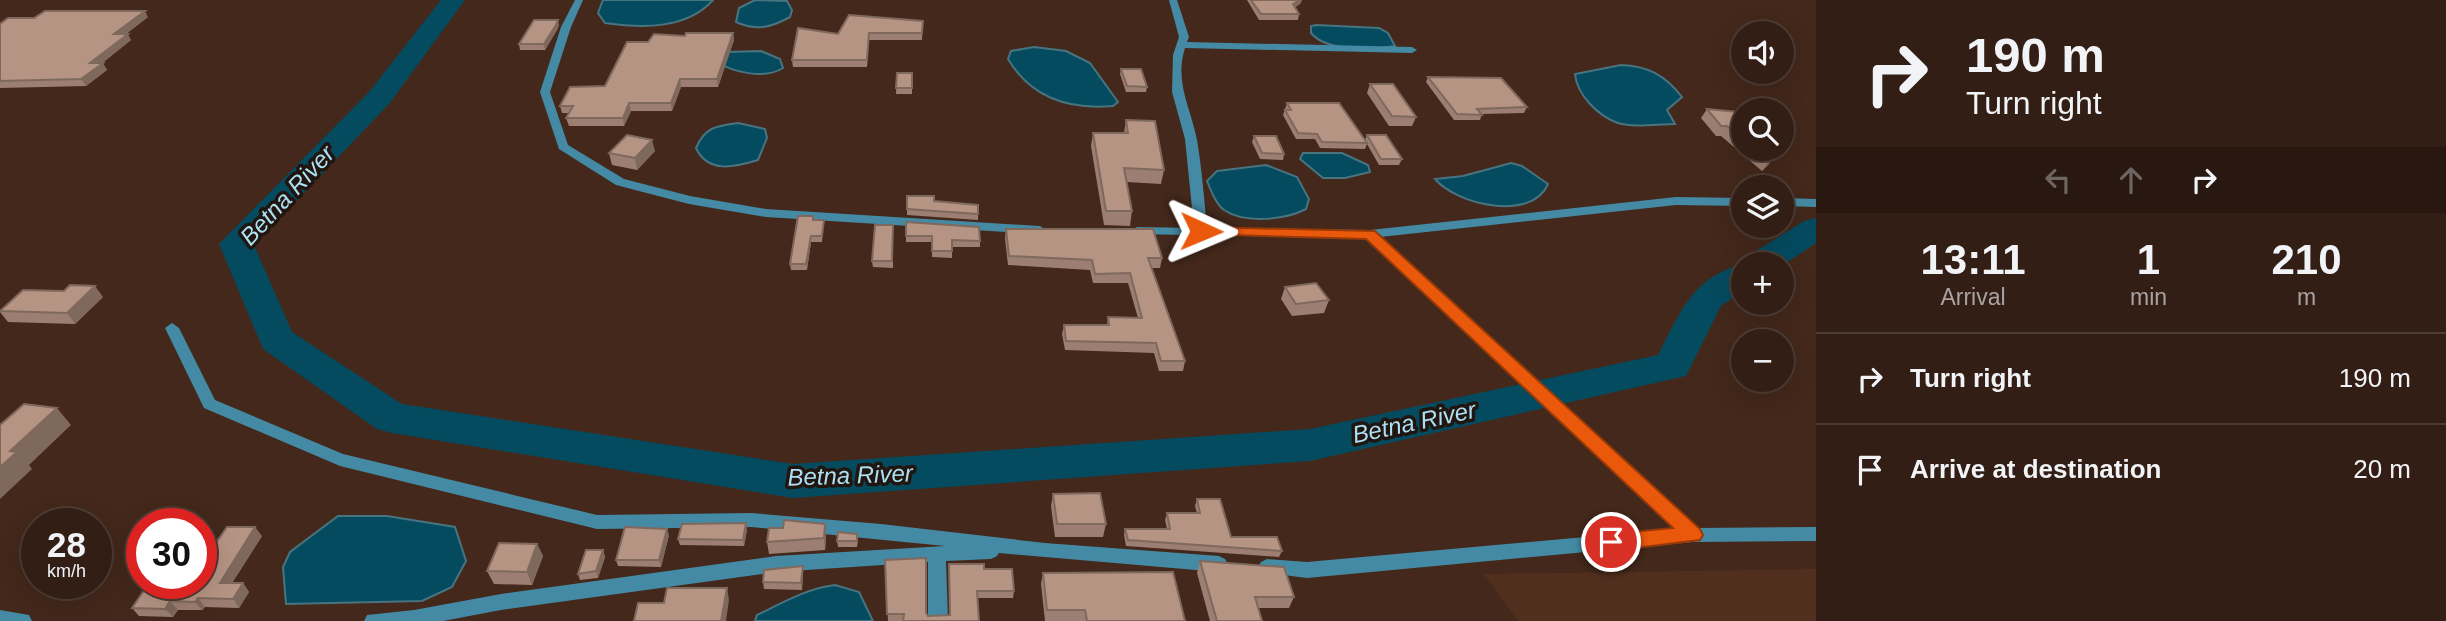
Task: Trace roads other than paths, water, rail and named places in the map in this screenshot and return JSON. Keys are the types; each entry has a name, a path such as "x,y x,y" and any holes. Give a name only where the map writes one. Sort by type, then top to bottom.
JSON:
{"street":[{"path":"579,0 566,27 545,92 563,147 621,182 689,200 766,213 1059,230"},
{"path":"1173,0 1184,37 1178,55 1177,92 1191,139 1201,231"},
{"path":"1181,45 1412,50"},
{"path":"1126,230 1370,234 1676,201 1731,202"},
{"path":"1794,202 1816,203"},
{"path":"1370,234 1693,535"},
{"path":"172,328 209,404 340,460 597,522 751,520 881,531 1045,551 1307,570 1693,535 1816,534"},
{"path":"374,621 414,618 502,602 776,564 937,554 1045,551"},
{"path":"937,554 938,621"},
{"path":"0,618 22,621"}],"water":[{"path":"603,0 713,0 702,10 676,22 633,26 605,23 598,13"},
{"path":"755,0 787,1 792,10 790,17 763,27 750,27 736,22 739,8"},
{"path":"1311,26 1379,28 1388,33 1395,46 1362,49 1338,47 1318,39 1311,33"},
{"path":"1034,47 1066,51 1090,63 1118,102 1113,106 1081,106 1053,99 1040,92 1017,72 1008,59 1011,51"},
{"path":"761,51 780,59 783,68 767,74 748,73 715,61 727,52"},
{"path":"1621,65 1640,67 1655,73 1676,89 1682,97 1667,110 1675,124 1639,126 1618,123 1590,104 1580,90 1575,74"},
{"path":"738,123 765,129 767,138 758,160 723,166 708,162 701,156 696,148 707,132"},
{"path":"1303,153 1342,153 1368,165 1370,172 1345,178 1323,178 1300,159"},
{"path":"1511,163 1522,166 1548,184 1539,196 1527,203 1494,206 1460,196 1435,179 1463,176"},
{"path":"1266,165 1297,177 1309,199 1306,209 1287,216 1254,219 1233,214 1221,207 1207,181 1217,171"},
{"path":"338,516 387,516 455,527 466,561 452,587 422,601 286,604 283,567 290,552"},
{"path":"835,585 859,592 873,621 755,621 757,615 795,597"}],"waterway":[{"name":"Betna River","path":"453,0 379,98 236,244 276,340 392,418 793,481 1310,445 1672,366 1706,299 1731,283"},
{"name":"Betna River","path":"1779,252 1816,228"}]}
